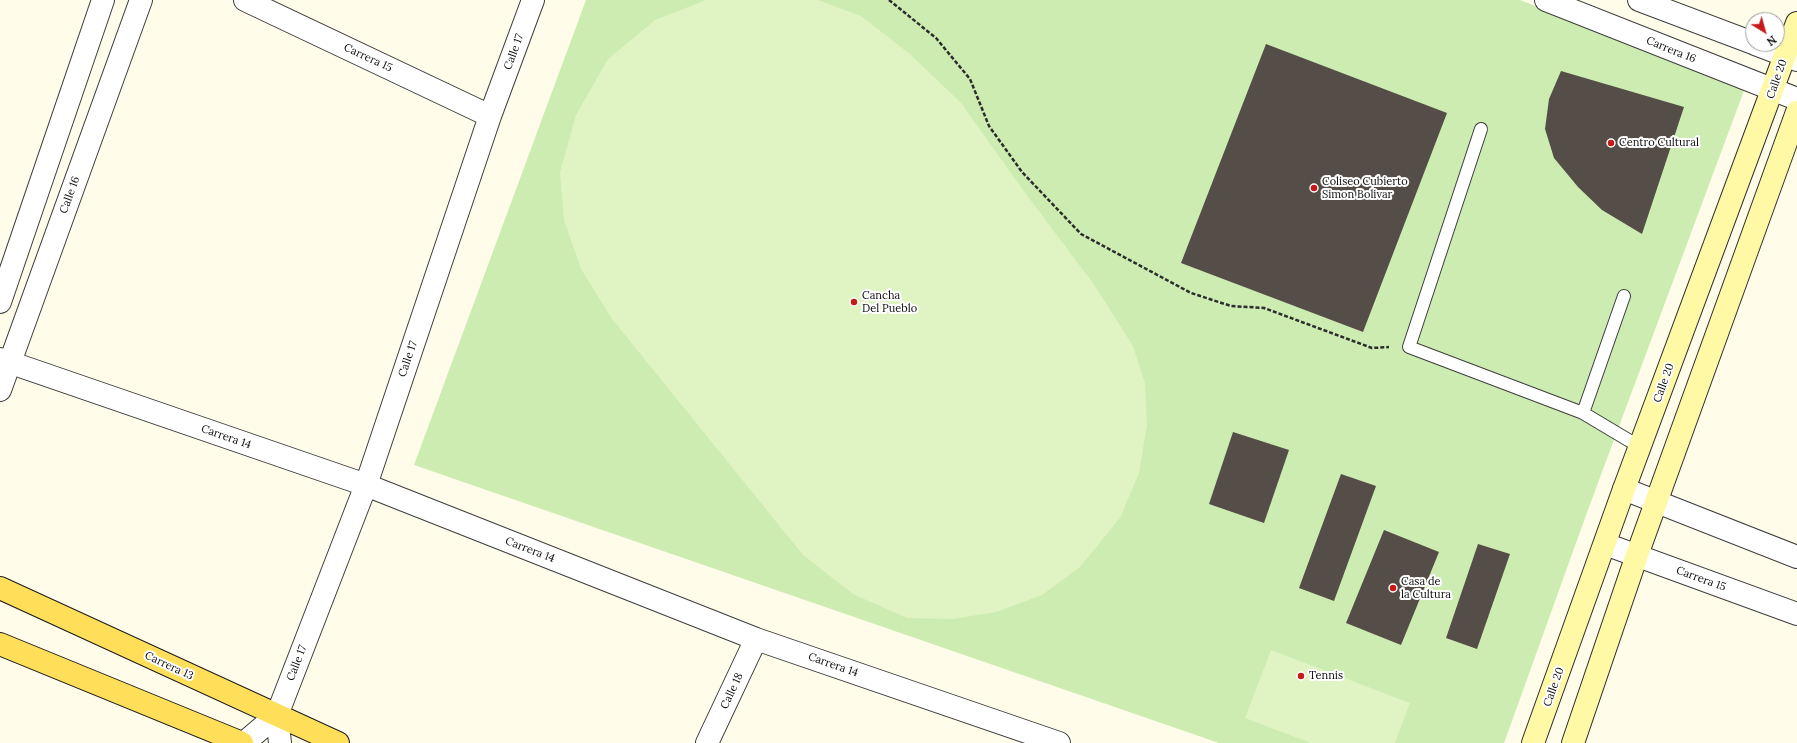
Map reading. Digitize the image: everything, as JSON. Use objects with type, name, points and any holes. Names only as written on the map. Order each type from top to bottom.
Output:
[{"type":"main road","name":"Carrera 13","points":[[0,588],[338,743]]},
{"type":"main road","points":[[0,644],[243,743]]},
{"type":"street","points":[[0,302],[103,0]]},
{"type":"street","name":"Calle 16","points":[[0,390],[5,361],[141,0]]},
{"type":"street","name":"Carrera 15","points":[[245,0],[490,116]]},
{"type":"street","name":"Calle 17","points":[[280,743],[277,715],[366,485],[490,116],[533,0]]},
{"type":"street","name":"Carrera 16","points":[[1546,0],[1797,99]]},
{"type":"street","points":[[1639,0],[1745,41]]},
{"type":"street","name":"Calle 20","points":[[1533,743],[1624,489],[1773,90],[1791,58],[1797,23]]},
{"type":"street","points":[[1775,52],[1791,58]]},
{"type":"street","points":[[1573,743],[1656,501],[1797,112]]},
{"type":"street","name":"Carrera 14","points":[[5,361],[366,485],[756,639],[1059,743]]},
{"type":"street","points":[[1624,489],[1797,557]]},
{"type":"street","name":"Carrera 15","points":[[1605,544],[1797,614]]},
{"type":"street","name":"Calle 18","points":[[707,743],[756,639]]},
{"type":"street","name":"Calle 17","points":[[243,743],[277,715]]},
{"type":"lane","points":[[1481,129],[1409,347],[1583,413],[1640,447]]},
{"type":"lane","points":[[1583,413],[1624,296]]},
{"type":"path","points":[[889,0],[936,38],[970,79],[989,126],[1022,172],[1081,234],[1198,295],[1231,306],[1264,308],[1372,348],[1409,347]]},
{"type":"green space","points":[[586,0],[1520,0],[1745,88],[1589,507],[1504,743],[1219,743],[414,465]]},
{"type":"green space","name":"Cancha Del Pueblo","points":[[706,0],[818,0],[861,16],[910,54],[961,103],[1026,194],[1095,286],[1133,346],[1145,383],[1147,425],[1139,473],[1120,518],[1080,567],[1042,595],[996,612],[953,619],[907,618],[853,594],[803,555],[612,319],[581,269],[564,220],[560,172],[576,115],[608,59],[655,20]]},
{"type":"green space","name":"Tennis","points":[[1271,650],[1410,703],[1395,743],[1311,743],[1245,718]]},
{"type":"building","name":"Coliseo Cubierto Simon Bolivar","points":[[1266,44],[1447,113],[1363,332],[1181,263]]},
{"type":"building","name":"Centro Cultural","points":[[1561,71],[1684,107],[1642,234],[1602,210],[1578,187],[1554,158],[1545,129],[1549,99]]},
{"type":"building","points":[[1233,432],[1289,450],[1264,523],[1209,504]]},
{"type":"building","points":[[1341,474],[1376,486],[1334,601],[1299,588]]},
{"type":"building","name":"Casa de la Cultura","points":[[1384,530],[1439,552],[1401,645],[1346,623]]},
{"type":"building","points":[[1478,544],[1510,554],[1477,649],[1446,638]]},
{"type":"place","name":"Centro Cultural","points":[[1611,143]]},
{"type":"place","name":"Coliseo Cubierto Simon Bolivar","points":[[1314,188]]},
{"type":"place","name":"Cancha Del Pueblo","points":[[854,302]]},
{"type":"place","name":"Casa de la Cultura","points":[[1393,588]]},
{"type":"place","name":"Tennis","points":[[1301,676]]}]
